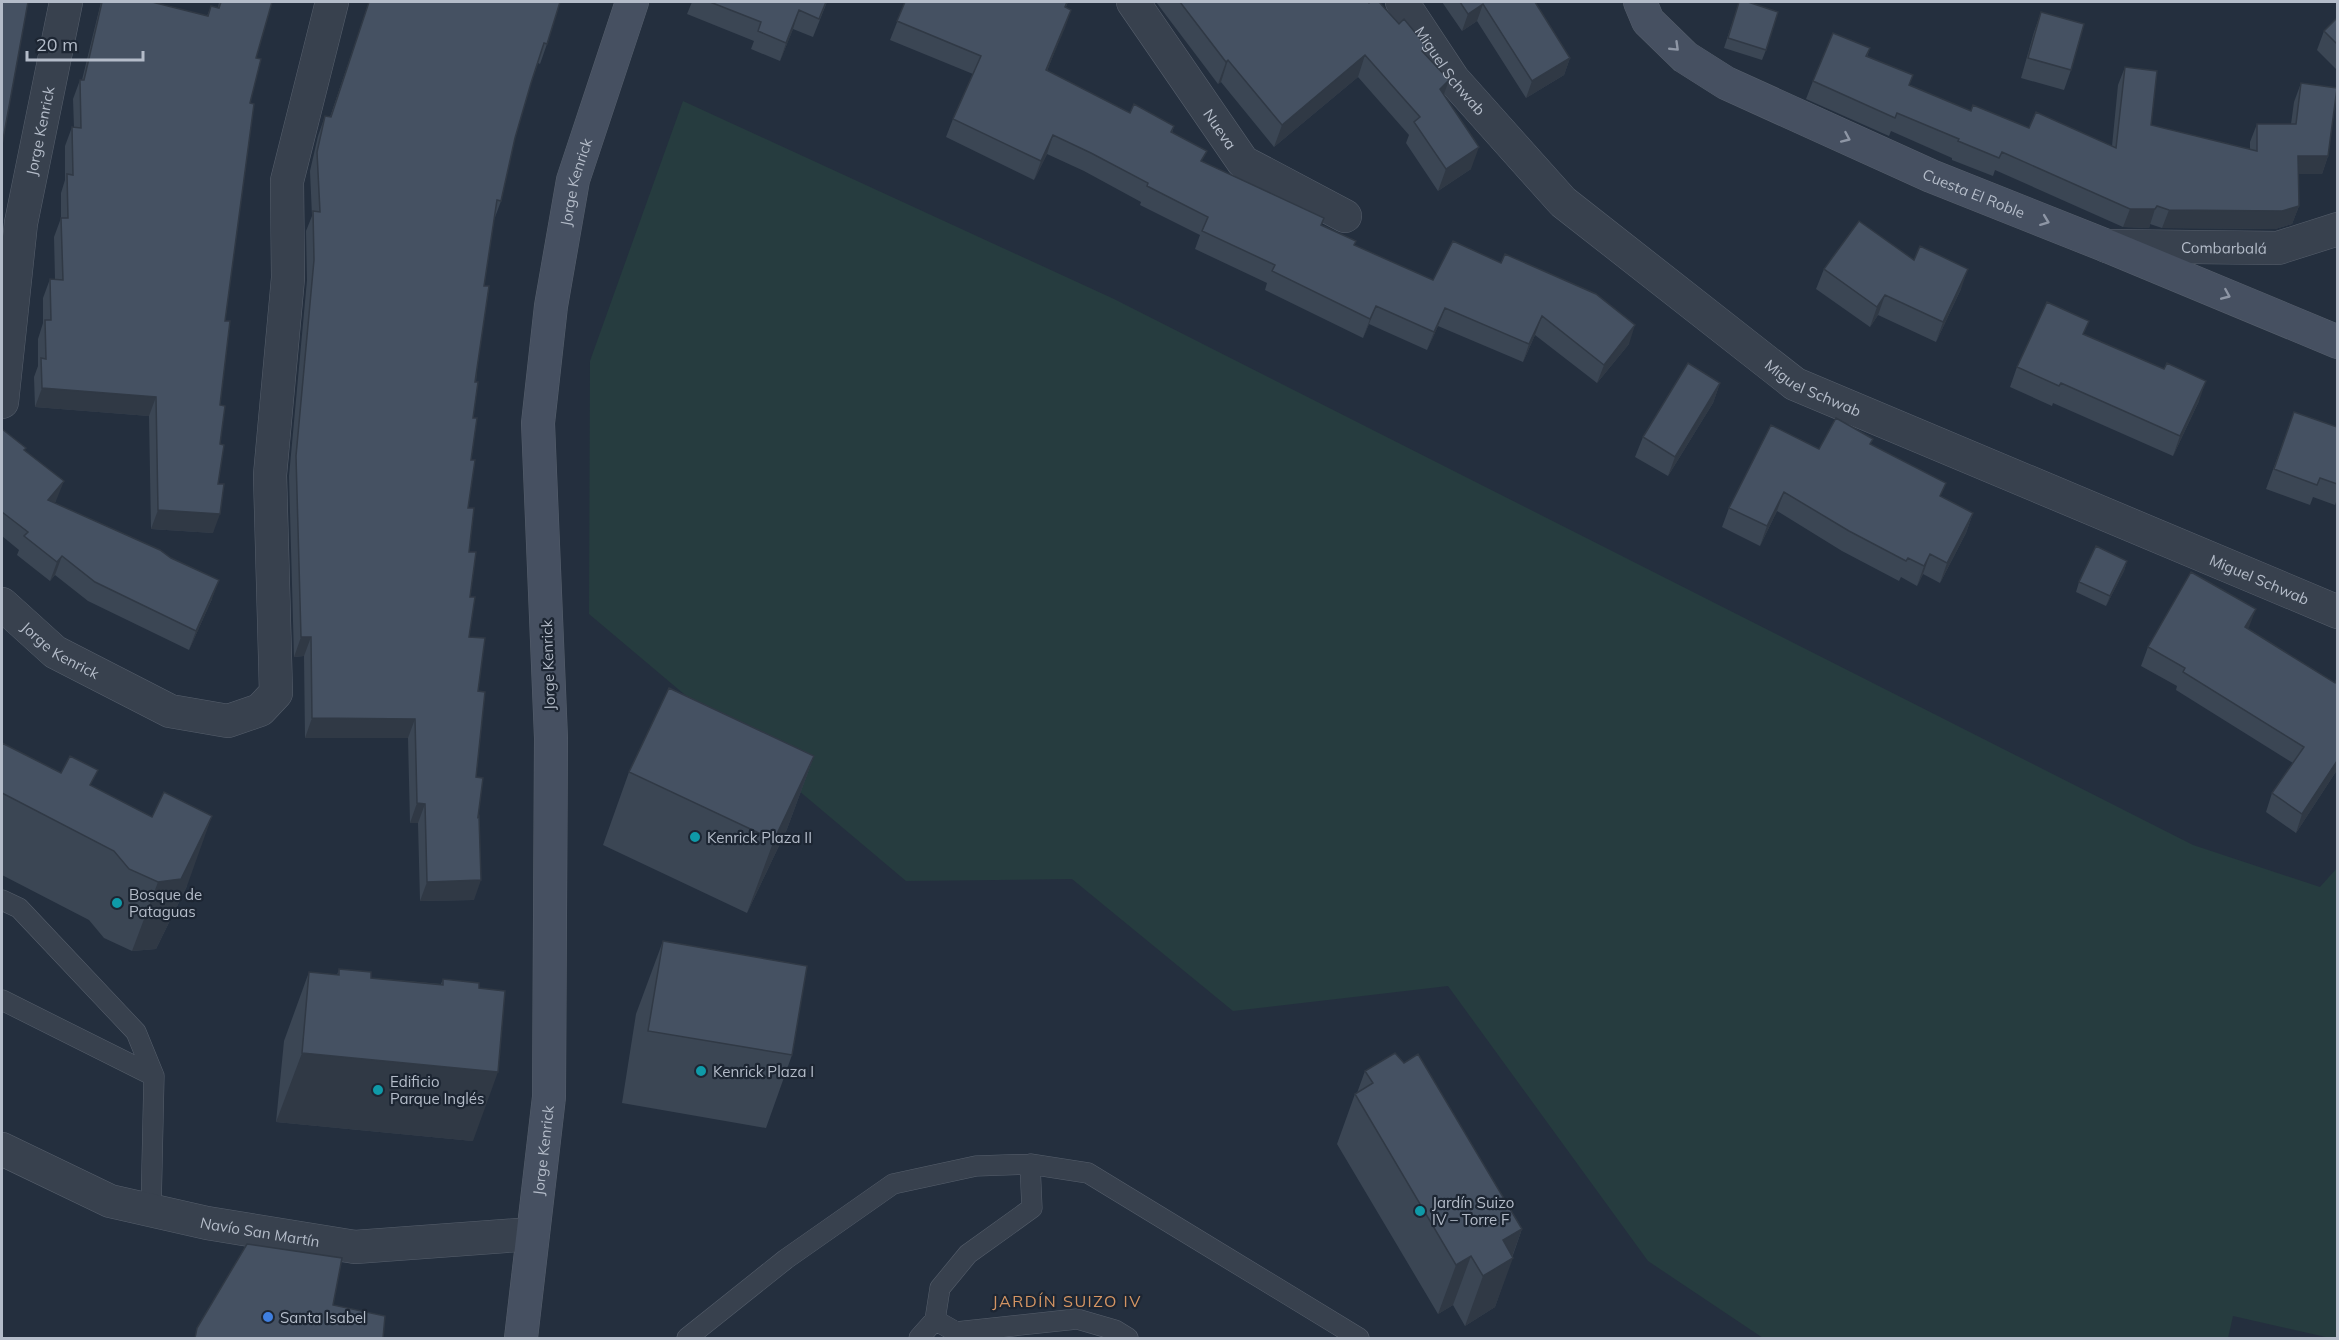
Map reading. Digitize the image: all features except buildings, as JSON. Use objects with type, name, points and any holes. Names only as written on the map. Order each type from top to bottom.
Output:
[{"type":"main road","name":"Jorge Kenrick","points":[[521,1338],[549,1097],[551,738],[538,423],[551,306],[573,180],[632,2]]},
{"type":"main road","name":"Cuesta El Roble","points":[[1640,2],[1648,21],[1678,50],[1726,83],[1931,176],[2107,246],[2337,342]]},
{"type":"street","name":"Jorge Kenrick","points":[[2,402],[11,222],[66,2]]},
{"type":"street","name":"Jorge Kenrick","points":[[2,604],[55,652],[170,711],[228,721],[260,710],[276,693],[270,475],[288,278],[287,181],[332,2]]},
{"type":"street","name":"Nueva","points":[[1133,2],[1243,162],[1345,216]]},
{"type":"street","name":"Miguel Schwab","points":[[1402,2],[1453,79],[1563,202],[1795,384],[2337,612]]},
{"type":"street","name":"Combarbalá","points":[[2107,246],[2278,248],[2337,229]]},
{"type":"street","name":"Navío San Martín","points":[[2,1149],[110,1201],[207,1223],[355,1247],[532,1234]]},
{"type":"lane","points":[[2,900],[19,908],[136,1032],[154,1076],[151,1210]]},
{"type":"lane","points":[[2,1000],[154,1076]]},
{"type":"lane","points":[[919,1338],[935,1320],[940,1288],[968,1254],[1032,1208],[1030,1164]]},
{"type":"lane","points":[[687,1338],[786,1258],[892,1184],[976,1167],[1030,1164],[1088,1173],[1359,1338]]},
{"type":"lane","points":[[935,1320],[956,1332],[1077,1319],[1115,1330],[1128,1338]]},
{"type":"green space","points":[[683,101],[1114,299],[2193,845],[2320,887],[2337,868],[2337,1338],[2233,1316],[2228,1338],[1763,1338],[1648,1261],[1448,986],[1233,1011],[1072,879],[906,881],[589,614],[590,361]]},
{"type":"place","name":"Kenrick Plaza II","points":[[695,837]]},
{"type":"place","name":"Bosque de Pataguas","points":[[117,903]]},
{"type":"place","name":"Kenrick Plaza I","points":[[701,1071]]},
{"type":"place","name":"Edificio Parque Inglés","points":[[378,1090]]},
{"type":"place","name":"Jardín Suizo IV – Torre F","points":[[1420,1211]]},
{"type":"place","name":"Santa Isabel","points":[[268,1317]]},
{"type":"district","name":"JARDÍN SUIZO IV","points":[[1067,1301]]}]
